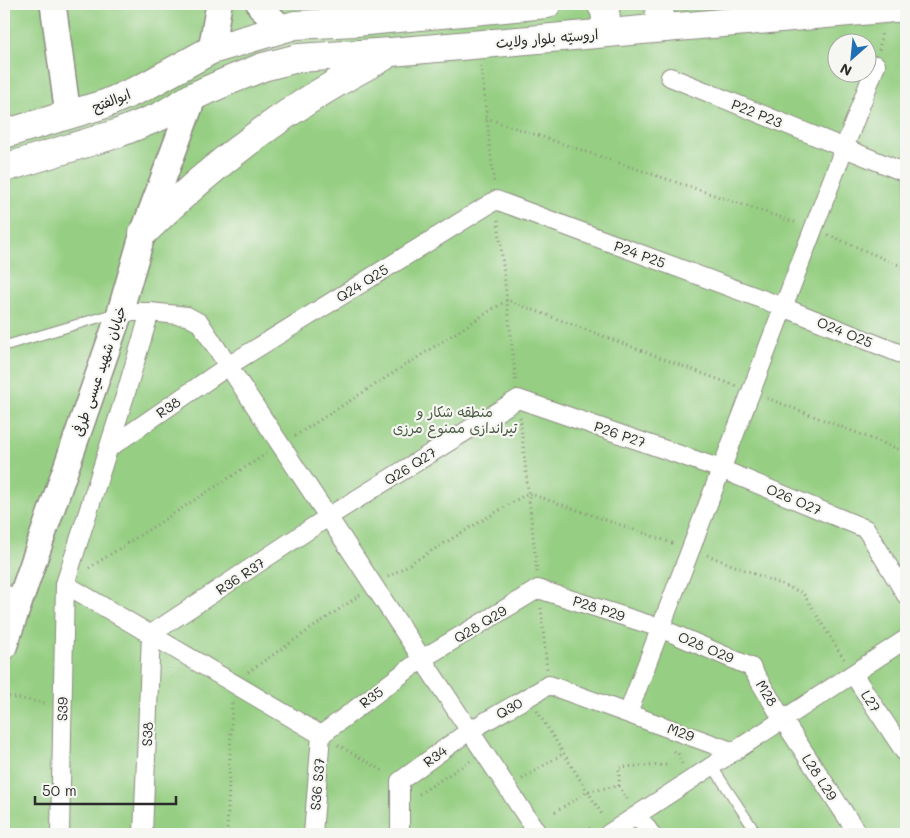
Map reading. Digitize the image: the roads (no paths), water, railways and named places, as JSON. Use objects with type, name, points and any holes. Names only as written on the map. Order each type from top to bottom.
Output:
[{"type":"main road","points":[[4,168],[116,134],[161,116],[194,96],[211,50],[295,25],[356,22],[547,4]]},
{"type":"main road","points":[[601,4],[606,15],[606,24],[601,33]]},
{"type":"main road","name":"اروسیّه بلوار ولایت","points":[[194,96],[262,67],[298,58],[391,52],[601,33],[661,16],[896,8]]},
{"type":"main road","name":"ابوالفتح","points":[[4,134],[105,104],[144,87],[211,50]]},
{"type":"main road","points":[[143,233],[207,173],[270,124],[314,95],[391,52]]},
{"type":"street","points":[[53,4],[68,115]]},
{"type":"street","points":[[211,50],[219,4]]},
{"type":"street","points":[[260,4],[262,9],[283,29]]},
{"type":"street","name":"P22 P23","points":[[670,78],[906,173]]},
{"type":"street","points":[[628,713],[869,82]]},
{"type":"street","name":"خیابان شهید عیسی طرفی","points":[[4,646],[12,597],[120,312],[143,233],[194,96]]},
{"type":"street","name":"P24 P25","points":[[496,200],[783,307]]},
{"type":"street","name":"Q24 Q25","points":[[228,366],[496,200]]},
{"type":"street","name":"O24 O25","points":[[783,307],[906,356]]},
{"type":"street","points":[[120,312],[150,312],[187,316],[200,323],[538,834]]},
{"type":"street","name":"S39","points":[[60,834],[65,584],[150,312]]},
{"type":"street","name":"R38","points":[[109,448],[228,366]]},
{"type":"street","name":"P26 P27","points":[[518,399],[721,469]]},
{"type":"street","name":"Q26 Q27","points":[[328,518],[518,399]]},
{"type":"street","name":"O26 O27","points":[[721,469],[866,529],[906,595]]},
{"type":"street","name":"R36 R37","points":[[151,634],[328,518]]},
{"type":"street","points":[[65,584],[321,734]]},
{"type":"street","name":"P28 P29","points":[[538,589],[660,628]]},
{"type":"street","name":"Q28 Q29","points":[[422,659],[538,589]]},
{"type":"street","name":"O28 O29","points":[[660,628],[751,667]]},
{"type":"street","name":"S38","points":[[143,834],[151,634]]},
{"type":"street","points":[[609,828],[634,809],[734,752],[906,639]]},
{"type":"street","name":"R35","points":[[321,734],[422,659]]},
{"type":"street","name":"M28","points":[[751,667],[783,720]]},
{"type":"street","name":"L27","points":[[853,674],[906,754]]},
{"type":"street","name":"M29","points":[[549,685],[734,752]]},
{"type":"street","name":"Q30","points":[[469,731],[549,685]]},
{"type":"street","name":"L28 L29","points":[[783,720],[858,834]]},
{"type":"street","name":"R34","points":[[400,834],[400,781],[469,731]]},
{"type":"street","name":"S36 S37","points":[[313,834],[321,734]]},
{"type":"street","points":[[634,809],[651,834]]},
{"type":"lane","points":[[4,346],[120,312]]},
{"type":"lane","points":[[712,766],[757,834]]},
{"type":"park label","name":"منطقه شکار و تیراندازی ممنوع مرزی","points":[[455,420]]}]
